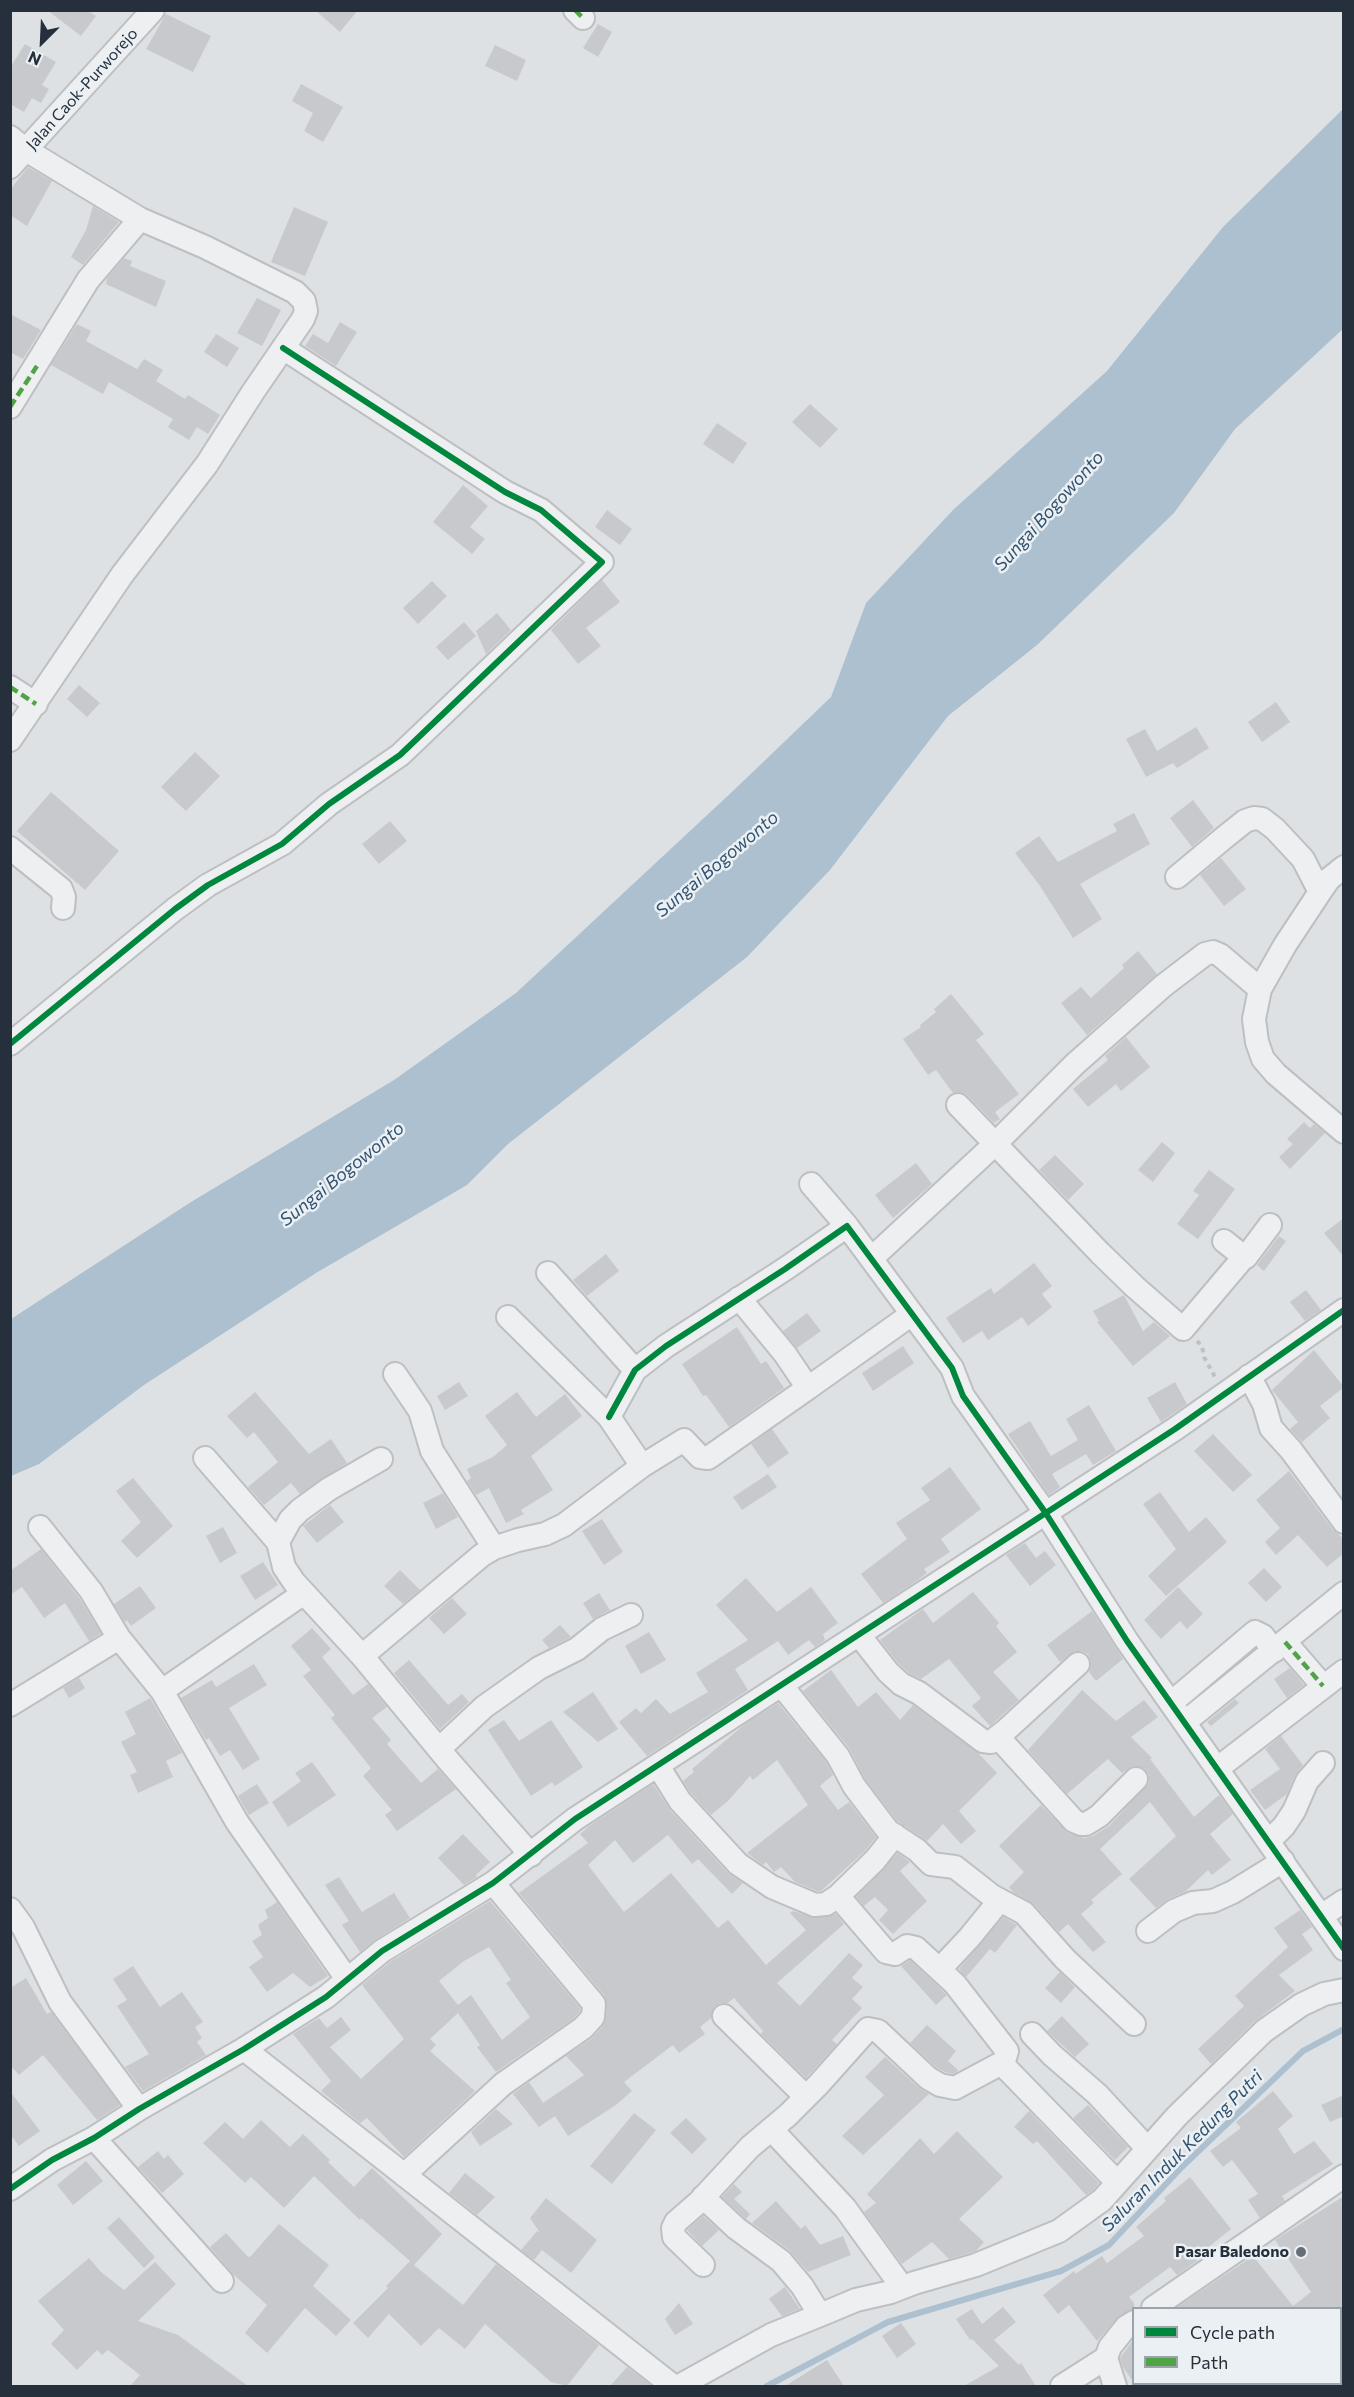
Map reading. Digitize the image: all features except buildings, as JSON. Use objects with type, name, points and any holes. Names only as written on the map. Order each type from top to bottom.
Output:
[{"type":"street","name":"Jalan Caok-Purworejo","points":[[10,167],[18,144],[153,10]]},
{"type":"street","points":[[10,740],[122,576],[207,464],[303,319],[306,310],[304,301],[295,292],[205,247],[140,219],[18,144]]},
{"type":"street","points":[[10,407],[88,280],[140,219]]},
{"type":"street","points":[[10,1044],[175,909],[208,885],[282,844],[329,804],[400,755],[602,562],[541,510],[506,492],[283,348]]},
{"type":"street","points":[[10,687],[36,704]]},
{"type":"street","points":[[1177,877],[1225,837],[1254,818],[1262,819],[1275,829],[1303,859],[1320,892]]},
{"type":"street","points":[[10,848],[61,889],[64,897],[63,908]]},
{"type":"street","points":[[1344,867],[1329,879],[1285,945],[1260,989],[1254,1019],[1257,1042],[1263,1059],[1276,1074],[1344,1132]]},
{"type":"street","points":[[872,1258],[994,1145],[1075,1064],[1163,986],[1205,954],[1213,952],[1220,955],[1260,989]]},
{"type":"street","points":[[958,1105],[994,1145],[1135,1287],[1183,1329],[1246,1257],[1270,1225]]},
{"type":"street","points":[[811,1184],[872,1258],[952,1368],[963,1396],[1045,1512],[1127,1641],[1344,1949]]},
{"type":"street","points":[[609,1417],[634,1370],[675,1340],[847,1226]]},
{"type":"street","points":[[1224,1241],[1244,1257]]},
{"type":"street","points":[[548,1273],[634,1370]]},
{"type":"street","points":[[739,1298],[785,1354],[808,1388]]},
{"type":"street","points":[[10,2188],[52,2160],[94,2138],[139,2109],[244,2049],[326,1996],[382,1951],[493,1883],[575,1819],[782,1686],[1045,1512],[1175,1430],[1344,1310]]},
{"type":"street","points":[[362,1656],[482,1554],[518,1539],[545,1534],[564,1525],[642,1466],[684,1440],[700,1457],[708,1458],[912,1314]]},
{"type":"street","points":[[508,1317],[609,1417],[642,1466]]},
{"type":"street","points":[[395,1374],[420,1412],[432,1451],[494,1548]]},
{"type":"street","points":[[1249,1376],[1264,1404],[1271,1428],[1291,1450],[1344,1522]]},
{"type":"street","points":[[205,1458],[278,1542],[284,1567],[294,1582],[362,1656],[531,1855]]},
{"type":"street","points":[[278,1542],[290,1520],[300,1510],[329,1489],[381,1459]]},
{"type":"street","points":[[40,1527],[91,1591],[119,1638],[162,1691],[237,1822],[347,1979]]},
{"type":"street","points":[[162,1691],[304,1593]]},
{"type":"street","points":[[1185,1722],[1342,1598]]},
{"type":"street","points":[[439,1749],[484,1707],[511,1687],[539,1668],[577,1649],[602,1629],[631,1615]]},
{"type":"street","points":[[1171,1703],[1255,1632],[1279,1646],[1323,1686]]},
{"type":"street","points":[[859,1635],[888,1672],[983,1742],[991,1742],[998,1737],[1078,1664]]},
{"type":"street","points":[[10,1705],[119,1638]]},
{"type":"street","points":[[1218,1768],[1344,1671]]},
{"type":"street","points":[[782,1686],[838,1756],[854,1786],[888,1831],[917,1850],[931,1864],[955,1867],[1000,1900],[1024,1913],[1065,1959],[1134,2024]]},
{"type":"street","points":[[998,1737],[1074,1821],[1081,1824],[1086,1824],[1099,1816],[1136,1779]]},
{"type":"street","points":[[1269,1841],[1284,1826],[1294,1811],[1307,1781],[1323,1763]]},
{"type":"street","points":[[658,1766],[680,1801],[738,1864],[772,1887],[815,1905],[826,1904],[838,1896],[875,1860],[895,1835]]},
{"type":"street","points":[[1148,1931],[1174,1911],[1193,1903],[1213,1901],[1233,1892],[1283,1861]]},
{"type":"street","points":[[404,2175],[504,2084],[583,2028],[593,2018],[594,2004],[493,1883]]},
{"type":"street","points":[[838,1896],[886,1952],[896,1954],[911,1946],[955,1984],[1007,2051],[1004,2065]]},
{"type":"street","points":[[940,1969],[1000,1900]]},
{"type":"street","points":[[1321,1916],[1344,1901]]},
{"type":"street","points":[[10,1910],[23,1927],[60,2002],[139,2109]]},
{"type":"street","points":[[679,2386],[771,2335],[856,2300],[891,2292],[976,2265],[1059,2231],[1092,2208],[1177,2116],[1264,2031],[1301,2005],[1324,1994],[1344,1990]]},
{"type":"street","points":[[724,2016],[806,2097]]},
{"type":"street","points":[[703,2265],[674,2237],[673,2228],[676,2222],[750,2147],[806,2097],[868,2029],[878,2031],[928,2078],[940,2085],[955,2088],[998,2065],[1004,2065],[1117,2182]]},
{"type":"street","points":[[1032,2034],[1052,2055],[1098,2094],[1147,2148]]},
{"type":"street","points":[[244,2049],[673,2386]]},
{"type":"street","points":[[771,2129],[845,2208],[902,2287]]},
{"type":"street","points":[[94,2138],[222,2281]]},
{"type":"street","points":[[1153,2307],[1344,2176]]},
{"type":"street","points":[[703,2197],[736,2228],[750,2236],[781,2261],[802,2286],[820,2315]]},
{"type":"street","points":[[1062,2386],[1106,2358],[1110,2347],[1126,2327],[1132,2323]]},
{"type":"street","points":[[1106,2358],[1115,2386]]},
{"type":"path","points":[[1183,1329],[1202,1346],[1204,1357],[1224,1393]]},
{"type":"water","name":"Sungai Bogowonto","points":[[1343,109],[1343,329],[1235,429],[1174,513],[1037,645],[948,716],[830,870],[747,957],[508,1144],[467,1185],[316,1273],[144,1385],[39,1464],[11,1476],[11,1319],[191,1202],[394,1080],[516,993],[831,697],[866,603],[953,510],[1107,371],[1223,227]]},
{"type":"waterway","name":"Saluran Induk Kedung Putri","points":[[767,2386],[888,2322],[1061,2271],[1109,2245],[1182,2167],[1303,2051],[1344,2029]]},
{"type":"marked path","points":[[575,10],[583,18]]},
{"type":"marked path","points":[[10,407],[37,366]]},
{"type":"marked path","points":[[10,687],[36,704]]},
{"type":"marked path","points":[[1285,1642],[1323,1686]]},
{"type":"cycle path","points":[[10,1044],[175,909],[208,885],[282,844],[329,804],[400,755],[602,562],[541,510],[505,492],[283,348]]},
{"type":"cycle path","points":[[609,1417],[635,1370],[666,1346],[847,1226],[952,1368],[963,1396],[1045,1512],[1127,1641],[1344,1949]]},
{"type":"cycle path","points":[[10,2189],[52,2160],[94,2138],[139,2109],[244,2049],[326,1997],[382,1951],[493,1883],[575,1819],[1175,1429],[1344,1310]]},
{"type":"place","name":"Pasar Baledono","points":[[1301,2252]]}]
